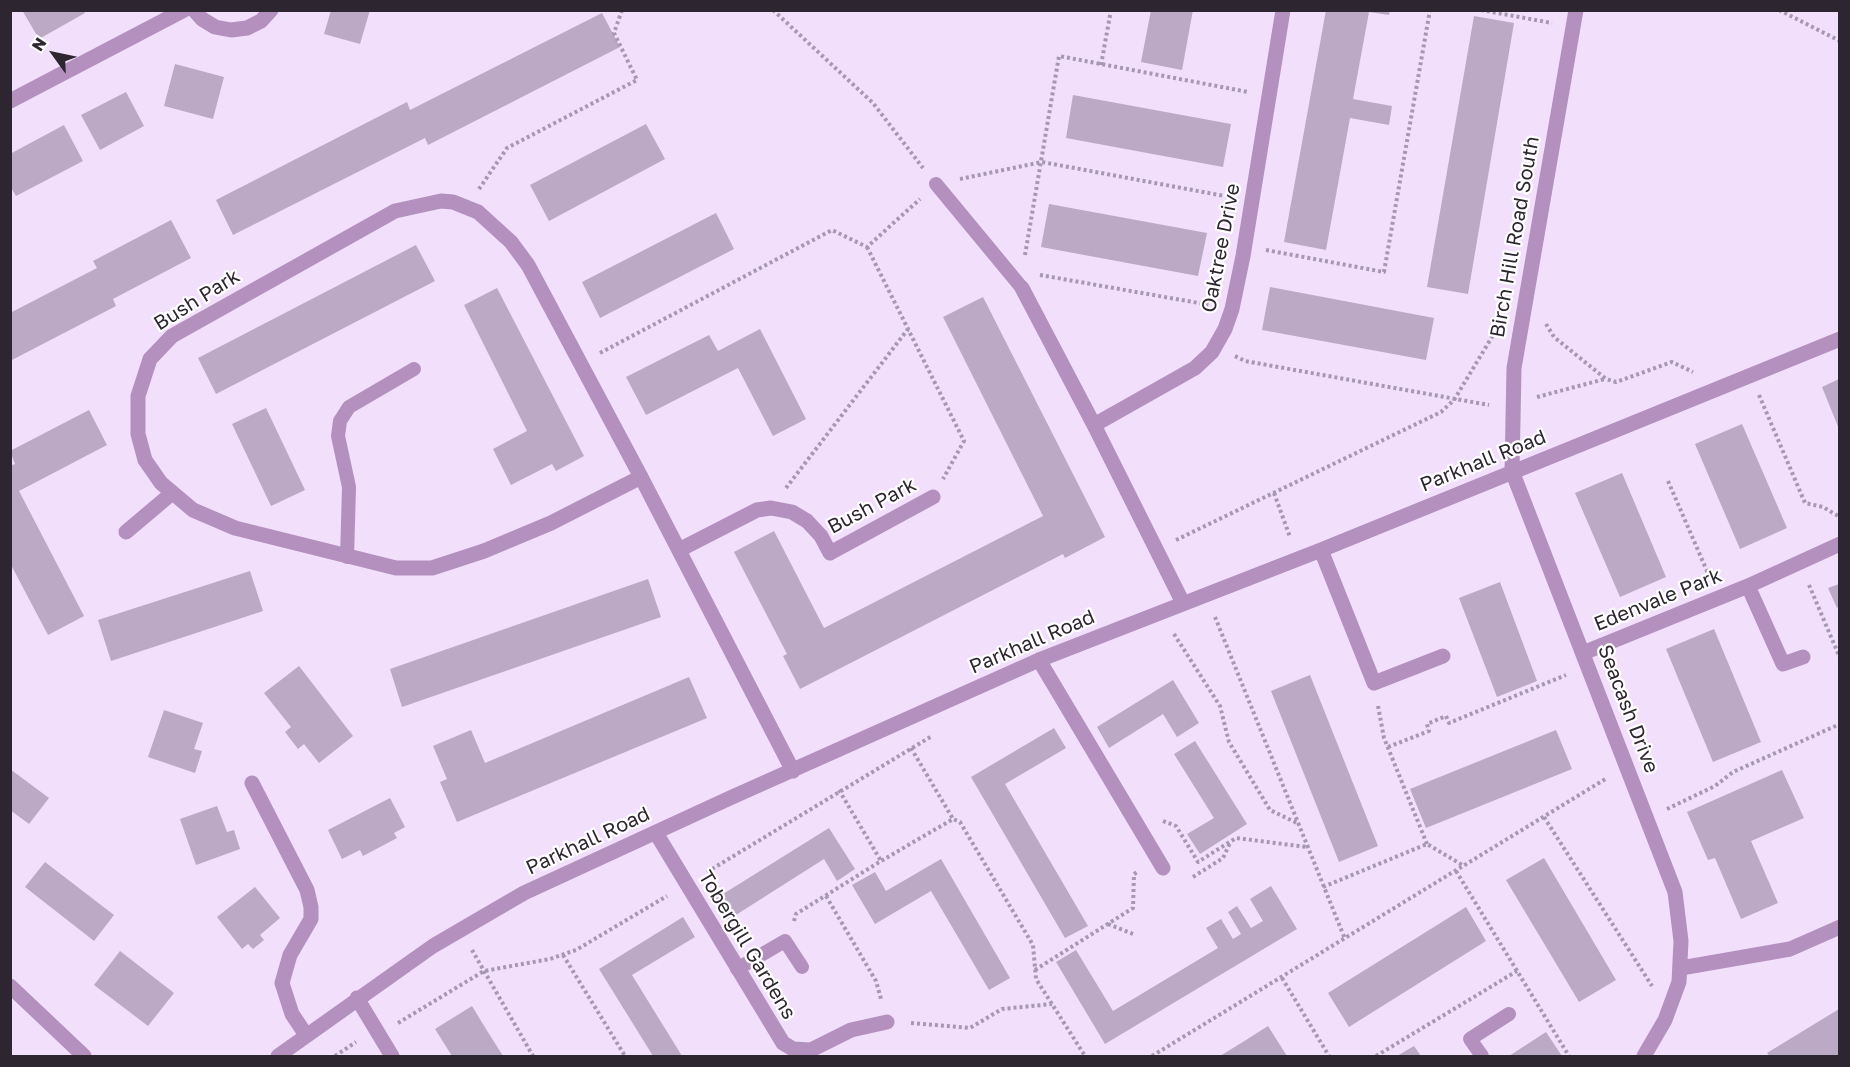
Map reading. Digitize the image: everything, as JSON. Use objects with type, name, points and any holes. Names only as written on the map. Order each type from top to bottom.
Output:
[{"type":"street","points":[[10,101],[184,10]]},
{"type":"street","points":[[195,10],[215,27],[231,30],[247,28],[261,21],[271,10]]},
{"type":"street","name":"Oaktree Drive","points":[[1094,425],[1190,372],[1215,348],[1232,309],[1283,10]]},
{"type":"street","name":"Birch Hill Road South","points":[[1512,471],[1514,368],[1576,10]]},
{"type":"street","name":"Bush Park","points":[[641,477],[551,523],[441,566],[423,569],[396,568],[222,524],[193,510],[171,494],[145,460],[137,423],[138,396],[146,368],[164,343],[181,330],[395,211],[429,201],[453,202],[467,206],[493,224],[520,253],[581,363],[641,477],[679,550],[793,771]]},
{"type":"street","points":[[1022,288],[1183,603]]},
{"type":"street","name":"Parkhall Road","points":[[278,1056],[357,998],[461,930],[525,893],[1039,660],[1321,550],[1839,339]]},
{"type":"street","name":"Seacash Drive","points":[[1512,471],[1675,892],[1679,914],[1681,968],[1675,996],[1644,1056]]},
{"type":"street","points":[[126,532],[171,494]]},
{"type":"street","name":"Bush Park","points":[[771,508],[792,512],[807,521],[821,536],[830,553],[933,497]]},
{"type":"street","points":[[679,550],[758,510],[771,508]]},
{"type":"street","name":"Edenvale Park","points":[[1585,659],[1839,544]]},
{"type":"street","points":[[1321,550],[1374,683],[1443,656]]},
{"type":"street","name":"Edenvale Park","points":[[1748,586],[1783,664],[1803,657]]},
{"type":"street","points":[[1039,660],[1160,864]]},
{"type":"street","points":[[252,783],[307,890],[311,907],[311,919],[290,955],[282,983],[292,1014],[306,1035]]},
{"type":"street","name":"Tobergill Gardens","points":[[656,833],[778,1039],[793,1049],[810,1050],[851,1030],[887,1022]]},
{"type":"street","points":[[1681,968],[1790,949],[1839,927]]},
{"type":"street","points":[[10,986],[84,1056]]},
{"type":"street","points":[[357,998],[392,1056]]},
{"type":"lane","points":[[936,184],[1022,288]]},
{"type":"lane","points":[[347,557],[349,487],[338,436],[340,421],[349,407],[414,369]]},
{"type":"lane","points":[[737,969],[785,941],[802,967]]},
{"type":"lane","points":[[1482,1056],[1470,1039],[1509,1014]]},
{"type":"path","points":[[467,206],[507,148],[637,80],[614,33],[622,10]]},
{"type":"path","points":[[773,10],[873,103],[936,184]]},
{"type":"path","points":[[1101,65],[1111,10]]},
{"type":"path","points":[[1244,246],[1384,272],[1430,10]]},
{"type":"path","points":[[1481,10],[1573,27]]},
{"type":"path","points":[[1779,10],[1839,41]]},
{"type":"path","points":[[1232,309],[1036,274],[1025,257],[1059,56],[1270,96]]},
{"type":"path","points":[[867,247],[936,184],[1042,162],[1252,201]]},
{"type":"path","points":[[581,363],[832,230],[867,247],[964,441],[933,497]]},
{"type":"path","points":[[1022,288],[1036,274]]},
{"type":"path","points":[[1527,292],[1554,337],[1606,379],[1616,382],[1672,362],[1722,387]]},
{"type":"path","points":[[1157,550],[1441,412],[1454,400],[1500,325]]},
{"type":"path","points":[[771,508],[908,329]]},
{"type":"path","points":[[1215,348],[1245,361],[1483,406],[1512,405],[1606,379]]},
{"type":"path","points":[[1750,375],[1805,503],[1823,507],[1839,517]]},
{"type":"path","points":[[1668,480],[1718,598]]},
{"type":"path","points":[[1274,493],[1298,559]]},
{"type":"path","points":[[1800,562],[1839,658]]},
{"type":"path","points":[[1206,594],[1344,939]]},
{"type":"path","points":[[1160,612],[1220,706],[1229,742],[1270,810],[1298,823]]},
{"type":"path","points":[[1388,747],[1429,731],[1426,724],[1446,716],[1449,723],[1585,659]]},
{"type":"path","points":[[1374,683],[1388,747],[1427,844],[1464,866]]},
{"type":"path","points":[[1647,818],[1715,786],[1733,772],[1839,724]]},
{"type":"path","points":[[379,1035],[484,970],[563,955],[576,950],[839,790],[938,733]]},
{"type":"path","points":[[911,748],[953,819],[960,822],[1033,945],[1036,979],[1085,1056]]},
{"type":"path","points":[[1152,1056],[1627,766]]},
{"type":"path","points":[[839,790],[881,861]]},
{"type":"path","points":[[1153,817],[1176,826],[1198,862],[1236,838],[1308,847]]},
{"type":"path","points":[[1544,817],[1650,985],[1675,996]]},
{"type":"path","points":[[785,941],[796,914],[953,819]]},
{"type":"path","points":[[1193,877],[1223,858],[1230,842]]},
{"type":"path","points":[[1323,887],[1427,844]]},
{"type":"path","points":[[1035,970],[1133,908],[1134,874],[1160,864]]},
{"type":"path","points":[[1456,871],[1569,1056]]},
{"type":"path","points":[[826,896],[876,981],[887,1022],[970,1028],[1002,1009],[1052,1004]]},
{"type":"path","points":[[1108,924],[1133,934]]},
{"type":"path","points":[[461,930],[533,1056]]},
{"type":"path","points":[[563,955],[625,1056]]},
{"type":"path","points":[[1376,1056],[1517,971]]},
{"type":"path","points":[[1282,978],[1329,1056]]},
{"type":"building","points":[[22,10],[83,10],[85,13],[39,39]]},
{"type":"building","points":[[331,10],[370,10],[360,44],[324,34]]},
{"type":"building","points":[[1151,10],[1193,10],[1182,70],[1141,62]]},
{"type":"building","points":[[1326,10],[1390,10],[1389,15],[1369,12],[1353,99],[1392,106],[1389,125],[1350,118],[1326,250],[1284,242]]},
{"type":"building","points":[[602,13],[620,47],[428,145],[425,138],[233,235],[216,200],[407,102],[410,110]]},
{"type":"building","points":[[1474,16],[1514,23],[1468,294],[1427,287]]},
{"type":"building","points":[[175,64],[224,77],[213,119],[164,106]]},
{"type":"building","points":[[126,92],[144,126],[100,150],[81,115]]},
{"type":"building","points":[[1073,95],[1231,124],[1223,167],[1066,138]]},
{"type":"building","points":[[646,124],[665,159],[549,221],[530,185]]},
{"type":"building","points":[[64,125],[83,161],[16,196],[10,186],[10,154]]},
{"type":"building","points":[[1049,204],[1207,233],[1198,276],[1041,247]]},
{"type":"building","points":[[716,213],[734,249],[600,318],[582,282]]},
{"type":"building","points":[[171,220],[191,258],[113,299],[116,306],[10,361],[10,313],[97,268],[93,261]]},
{"type":"building","points":[[416,245],[435,281],[216,394],[198,358]]},
{"type":"building","points":[[1270,287],[1434,318],[1426,360],[1262,330]]},
{"type":"building","points":[[497,288],[584,456],[556,471],[552,464],[511,485],[493,449],[527,431],[464,305]]},
{"type":"building","points":[[983,297],[1105,537],[1065,558],[1063,554],[800,689],[783,656],[787,654],[734,552],[774,531],[824,628],[1043,516],[943,317]]},
{"type":"building","points":[[760,329],[806,419],[773,436],[738,368],[646,415],[626,377],[709,335],[718,351]]},
{"type":"building","points":[[1839,379],[1839,429],[1822,387]]},
{"type":"building","points":[[266,408],[305,490],[271,506],[232,424]]},
{"type":"building","points":[[89,410],[107,445],[19,491],[84,616],[48,635],[10,563],[10,466],[15,464],[10,451]]},
{"type":"building","points":[[1742,424],[1787,528],[1740,549],[1695,444]]},
{"type":"building","points":[[1622,473],[1666,577],[1620,597],[1575,493]]},
{"type":"building","points":[[250,571],[263,611],[111,661],[98,620]]},
{"type":"building","points":[[648,579],[661,617],[402,707],[390,669]]},
{"type":"building","points":[[1500,582],[1537,681],[1497,697],[1459,598]]},
{"type":"building","points":[[1839,584],[1839,606],[1837,608],[1828,588]]},
{"type":"building","points":[[1714,629],[1761,742],[1713,762],[1666,649]]},
{"type":"building","points":[[299,666],[353,736],[319,763],[304,744],[298,749],[285,732],[291,727],[264,693]]},
{"type":"building","points":[[1310,675],[1378,846],[1339,862],[1271,691]]},
{"type":"building","points":[[689,677],[707,718],[457,822],[440,782],[447,779],[433,746],[471,730],[485,763]]},
{"type":"building","points":[[1173,680],[1199,723],[1177,737],[1163,714],[1109,748],[1097,727]]},
{"type":"building","points":[[164,710],[203,723],[194,749],[202,751],[195,773],[148,757]]},
{"type":"building","points":[[1054,728],[1066,748],[1005,784],[1088,926],[1065,938],[971,777]]},
{"type":"building","points":[[1556,730],[1572,769],[1426,828],[1410,789]]},
{"type":"building","points":[[1195,741],[1247,824],[1200,854],[1187,834],[1214,818],[1174,754]]},
{"type":"building","points":[[10,769],[49,798],[29,824],[10,810]]},
{"type":"building","points":[[1782,770],[1804,818],[1751,841],[1778,903],[1741,919],[1715,858],[1708,860],[1687,812]]},
{"type":"building","points":[[390,798],[405,827],[394,833],[397,838],[363,856],[360,850],[342,859],[328,830]]},
{"type":"building","points":[[217,806],[227,832],[234,830],[240,849],[196,865],[180,819]]},
{"type":"building","points":[[829,828],[855,869],[837,881],[824,859],[728,920],[715,899]]},
{"type":"building","points":[[1544,858],[1616,980],[1579,1002],[1506,880]]},
{"type":"building","points":[[941,859],[1010,978],[989,990],[931,891],[875,924],[852,885],[875,872],[886,891]]},
{"type":"building","points":[[45,862],[114,915],[94,941],[25,887]]},
{"type":"building","points":[[1271,886],[1297,929],[1105,1044],[1056,962],[1076,950],[1113,1011],[1218,948],[1206,928],[1221,919],[1233,939],[1241,934],[1228,912],[1237,906],[1251,928],[1263,921],[1250,899]]},
{"type":"building","points":[[255,887],[280,918],[260,935],[264,940],[253,949],[248,944],[242,949],[217,917]]},
{"type":"building","points":[[1466,907],[1486,941],[1349,1027],[1328,993]]},
{"type":"building","points":[[683,917],[695,937],[632,975],[682,1056],[653,1056],[599,969]]},
{"type":"building","points":[[120,951],[174,993],[148,1026],[94,985]]},
{"type":"building","points":[[472,1006],[503,1056],[452,1056],[435,1029]]},
{"type":"building","points":[[1839,1009],[1839,1056],[1770,1056],[1767,1053]]},
{"type":"building","points":[[1268,1026],[1287,1056],[1220,1056],[1246,1040]]},
{"type":"building","points":[[1546,1032],[1562,1056],[1509,1056]]},
{"type":"building","points":[[1414,1046],[1421,1056],[1397,1056]]}]
